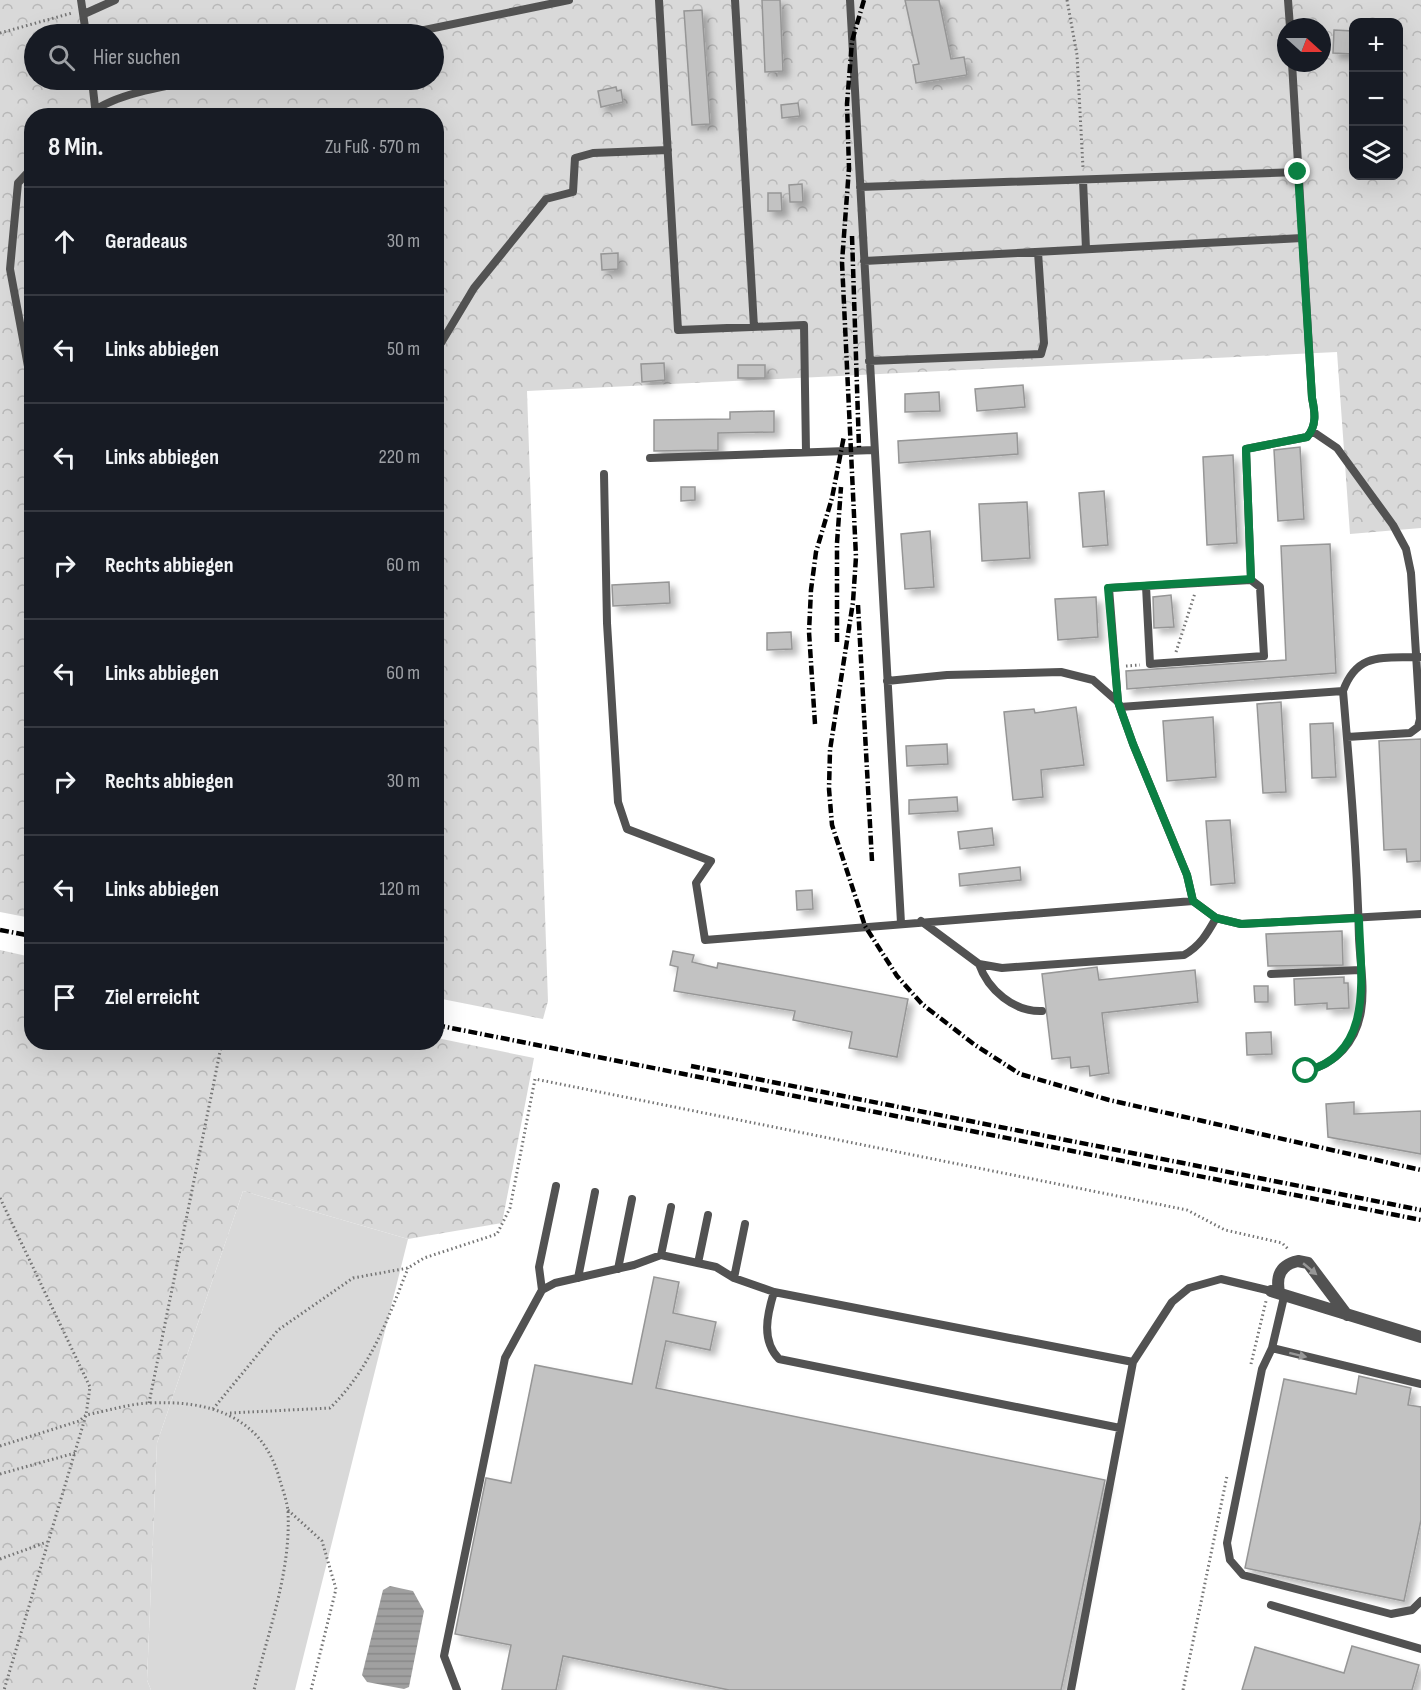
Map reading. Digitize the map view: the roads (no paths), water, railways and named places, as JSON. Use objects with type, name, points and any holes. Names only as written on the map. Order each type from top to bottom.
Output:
[{"type":"street","points":[[1347,1315],[1308,1263],[1298,1261],[1289,1263],[1280,1272],[1278,1293],[1347,1315],[1421,1337]]},
{"type":"lane","points":[[81,0],[85,24]]},
{"type":"lane","points":[[83,12],[115,0]]},
{"type":"lane","points":[[444,26],[569,0]]},
{"type":"lane","points":[[659,0],[678,330],[804,325],[806,452]]},
{"type":"lane","points":[[735,0],[754,327]]},
{"type":"lane","points":[[850,0],[901,922]]},
{"type":"lane","points":[[1288,0],[1289,18]]},
{"type":"lane","points":[[1251,579],[1246,449],[1307,437],[1312,431],[1315,411],[1312,398],[1292,72]]},
{"type":"lane","points":[[93,90],[95,108]]},
{"type":"lane","points":[[104,108],[150,90]]},
{"type":"lane","points":[[444,338],[474,288],[546,199],[573,192],[575,158],[593,153],[668,150]]},
{"type":"lane","points":[[860,187],[1298,172]]},
{"type":"lane","points":[[24,177],[18,183],[10,269],[24,345]]},
{"type":"lane","points":[[1083,180],[1086,249]]},
{"type":"lane","points":[[864,261],[1302,238]]},
{"type":"lane","points":[[869,361],[1041,354],[1044,344],[1038,252]]},
{"type":"lane","points":[[1312,431],[1337,448],[1393,525],[1406,549],[1411,573],[1419,657],[1418,727],[1410,733],[1347,737]]},
{"type":"lane","points":[[650,458],[874,450]]},
{"type":"lane","points":[[604,474],[607,623],[618,802],[627,829],[711,861],[696,883],[705,940],[901,922],[961,921],[1193,901]]},
{"type":"lane","points":[[1146,585],[1150,664],[1264,656],[1260,586],[1251,579],[1146,585],[1108,588],[1119,704],[1187,875],[1193,901],[1216,918],[1241,924],[1421,915]]},
{"type":"lane","points":[[1306,1071],[1327,1064],[1342,1053],[1355,1030],[1361,1010],[1359,918],[1343,691],[1349,674],[1357,665],[1368,659],[1419,657]]},
{"type":"lane","points":[[887,681],[947,675],[1061,672],[1093,680],[1119,704],[1343,691]]},
{"type":"lane","points":[[921,921],[979,964],[1002,968],[1184,955],[1195,949],[1205,938],[1216,918]]},
{"type":"lane","points":[[979,964],[982,974],[1006,1001],[1029,1011],[1042,1011]]},
{"type":"lane","points":[[1271,974],[1360,970]]},
{"type":"lane","points":[[542,1290],[539,1267],[556,1186]]},
{"type":"lane","points":[[578,1278],[595,1192]]},
{"type":"lane","points":[[618,1269],[632,1199]]},
{"type":"lane","points":[[661,1255],[671,1207]]},
{"type":"lane","points":[[698,1263],[708,1215]]},
{"type":"lane","points":[[734,1278],[745,1224]]},
{"type":"lane","points":[[457,1690],[444,1656],[505,1358],[542,1290],[555,1283],[618,1269],[661,1255],[716,1267],[734,1278],[774,1292],[1132,1362]]},
{"type":"lane","points":[[1071,1690],[1132,1362],[1172,1302],[1189,1288],[1221,1279],[1278,1293],[1272,1348],[1262,1369],[1227,1543],[1236,1569],[1243,1575],[1391,1614],[1412,1610],[1421,1601]]},
{"type":"lane","points":[[774,1292],[767,1317],[770,1349],[786,1362],[1120,1428]]},
{"type":"lane","points":[[1272,1348],[1421,1384]]},
{"type":"lane","points":[[1271,1605],[1421,1650]]},
{"type":"railway","points":[[864,0],[852,41],[847,104],[849,168],[842,262],[856,557],[853,602],[830,750],[829,789],[832,825],[865,926],[897,976],[922,1004],[975,1045],[1020,1074],[1109,1100],[1421,1170]]},
{"type":"railway","points":[[852,236],[859,448]]},
{"type":"railway","points":[[815,724],[809,632],[811,590],[816,552],[832,498],[844,436]]},
{"type":"railway","points":[[837,642],[837,543],[841,487]]},
{"type":"railway","points":[[858,605],[872,861]]},
{"type":"railway","points":[[0,930],[24,934]]},
{"type":"railway","points":[[444,1027],[1421,1220]]},
{"type":"railway","points":[[691,1066],[1421,1210]]}]
